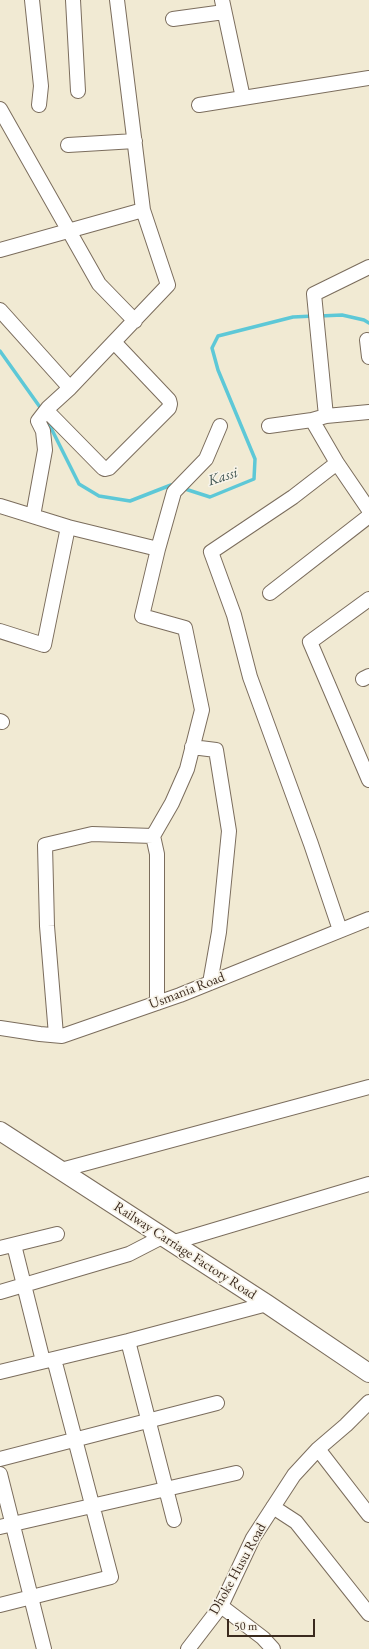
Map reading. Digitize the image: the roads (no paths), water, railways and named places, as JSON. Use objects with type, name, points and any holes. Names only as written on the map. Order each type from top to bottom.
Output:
[{"type":"main road","name":"Railway Carriage Factory Road","points":[[0,1131],[267,1304],[369,1373]]},
{"type":"street","points":[[32,0],[41,86],[39,105]]},
{"type":"street","points":[[73,0],[78,91]]},
{"type":"street","points":[[33,516],[45,450],[43,415],[168,285],[143,210],[117,0]]},
{"type":"street","points":[[173,19],[223,6],[242,98]]},
{"type":"street","points":[[199,105],[369,78]]},
{"type":"street","points":[[0,109],[99,284],[135,321]]},
{"type":"street","points":[[68,145],[135,141]]},
{"type":"street","points":[[0,250],[143,210]]},
{"type":"street","points":[[326,416],[314,294],[369,267]]},
{"type":"street","points":[[0,310],[70,388]]},
{"type":"street","points":[[367,340],[369,357]]},
{"type":"street","points":[[43,415],[105,469],[109,468],[169,408],[169,400],[114,342]]},
{"type":"street","points":[[269,426],[312,420],[326,416],[369,412]]},
{"type":"street","points":[[312,420],[337,463],[369,510]]},
{"type":"street","points":[[157,1003],[157,854],[153,836],[172,804],[187,769],[202,710],[185,628],[142,616],[172,498],[206,459],[220,426]]},
{"type":"street","points":[[337,463],[293,496],[211,552],[234,615],[250,677],[311,844],[340,930]]},
{"type":"street","points":[[0,506],[68,527],[158,549]]},
{"type":"street","points":[[270,593],[369,516]]},
{"type":"street","points":[[0,631],[44,645],[68,527]]},
{"type":"street","points":[[368,773],[310,642],[369,599]]},
{"type":"street","points":[[192,747],[216,750],[229,830],[219,932],[210,983]]},
{"type":"street","points":[[56,1035],[47,926],[45,845],[92,834],[153,836]]},
{"type":"street","name":"Usmania Road","points":[[0,1028],[62,1036],[210,983],[369,919]]},
{"type":"street","points":[[61,1170],[369,1087]]},
{"type":"street","points":[[0,1292],[128,1254],[167,1240],[369,1184]]},
{"type":"street","points":[[0,1248],[56,1234]]},
{"type":"street","points":[[0,1605],[111,1576],[75,1440],[24,1286],[14,1245]]},
{"type":"street","points":[[0,1372],[128,1341],[267,1304]]},
{"type":"street","points":[[128,1341],[174,1520]]},
{"type":"street","name":"Dhoke Husu Road","points":[[194,1647],[221,1606],[253,1538],[294,1475],[318,1449],[346,1425],[369,1402]]},
{"type":"street","points":[[0,1459],[217,1403]]},
{"type":"street","points":[[318,1449],[369,1515]]},
{"type":"street","points":[[6,1525],[236,1473]]},
{"type":"street","points":[[0,1474],[6,1525],[31,1598],[44,1649]]},
{"type":"street","points":[[273,1507],[296,1522],[369,1614]]},
{"type":"street","points":[[221,1606],[262,1638],[273,1649]]},
{"type":"waterway","name":"Kassi","points":[[320,316],[342,315],[364,320],[369,323]]},
{"type":"waterway","name":"Kassi","points":[[182,488],[210,497],[254,479],[255,459],[218,370],[212,348],[218,336],[293,317],[314,316]]},
{"type":"waterway","name":"Kassi","points":[[0,351],[42,410]]},
{"type":"waterway","name":"Kassi","points":[[46,418],[79,484],[99,496],[130,501],[171,485],[174,486]]}]
